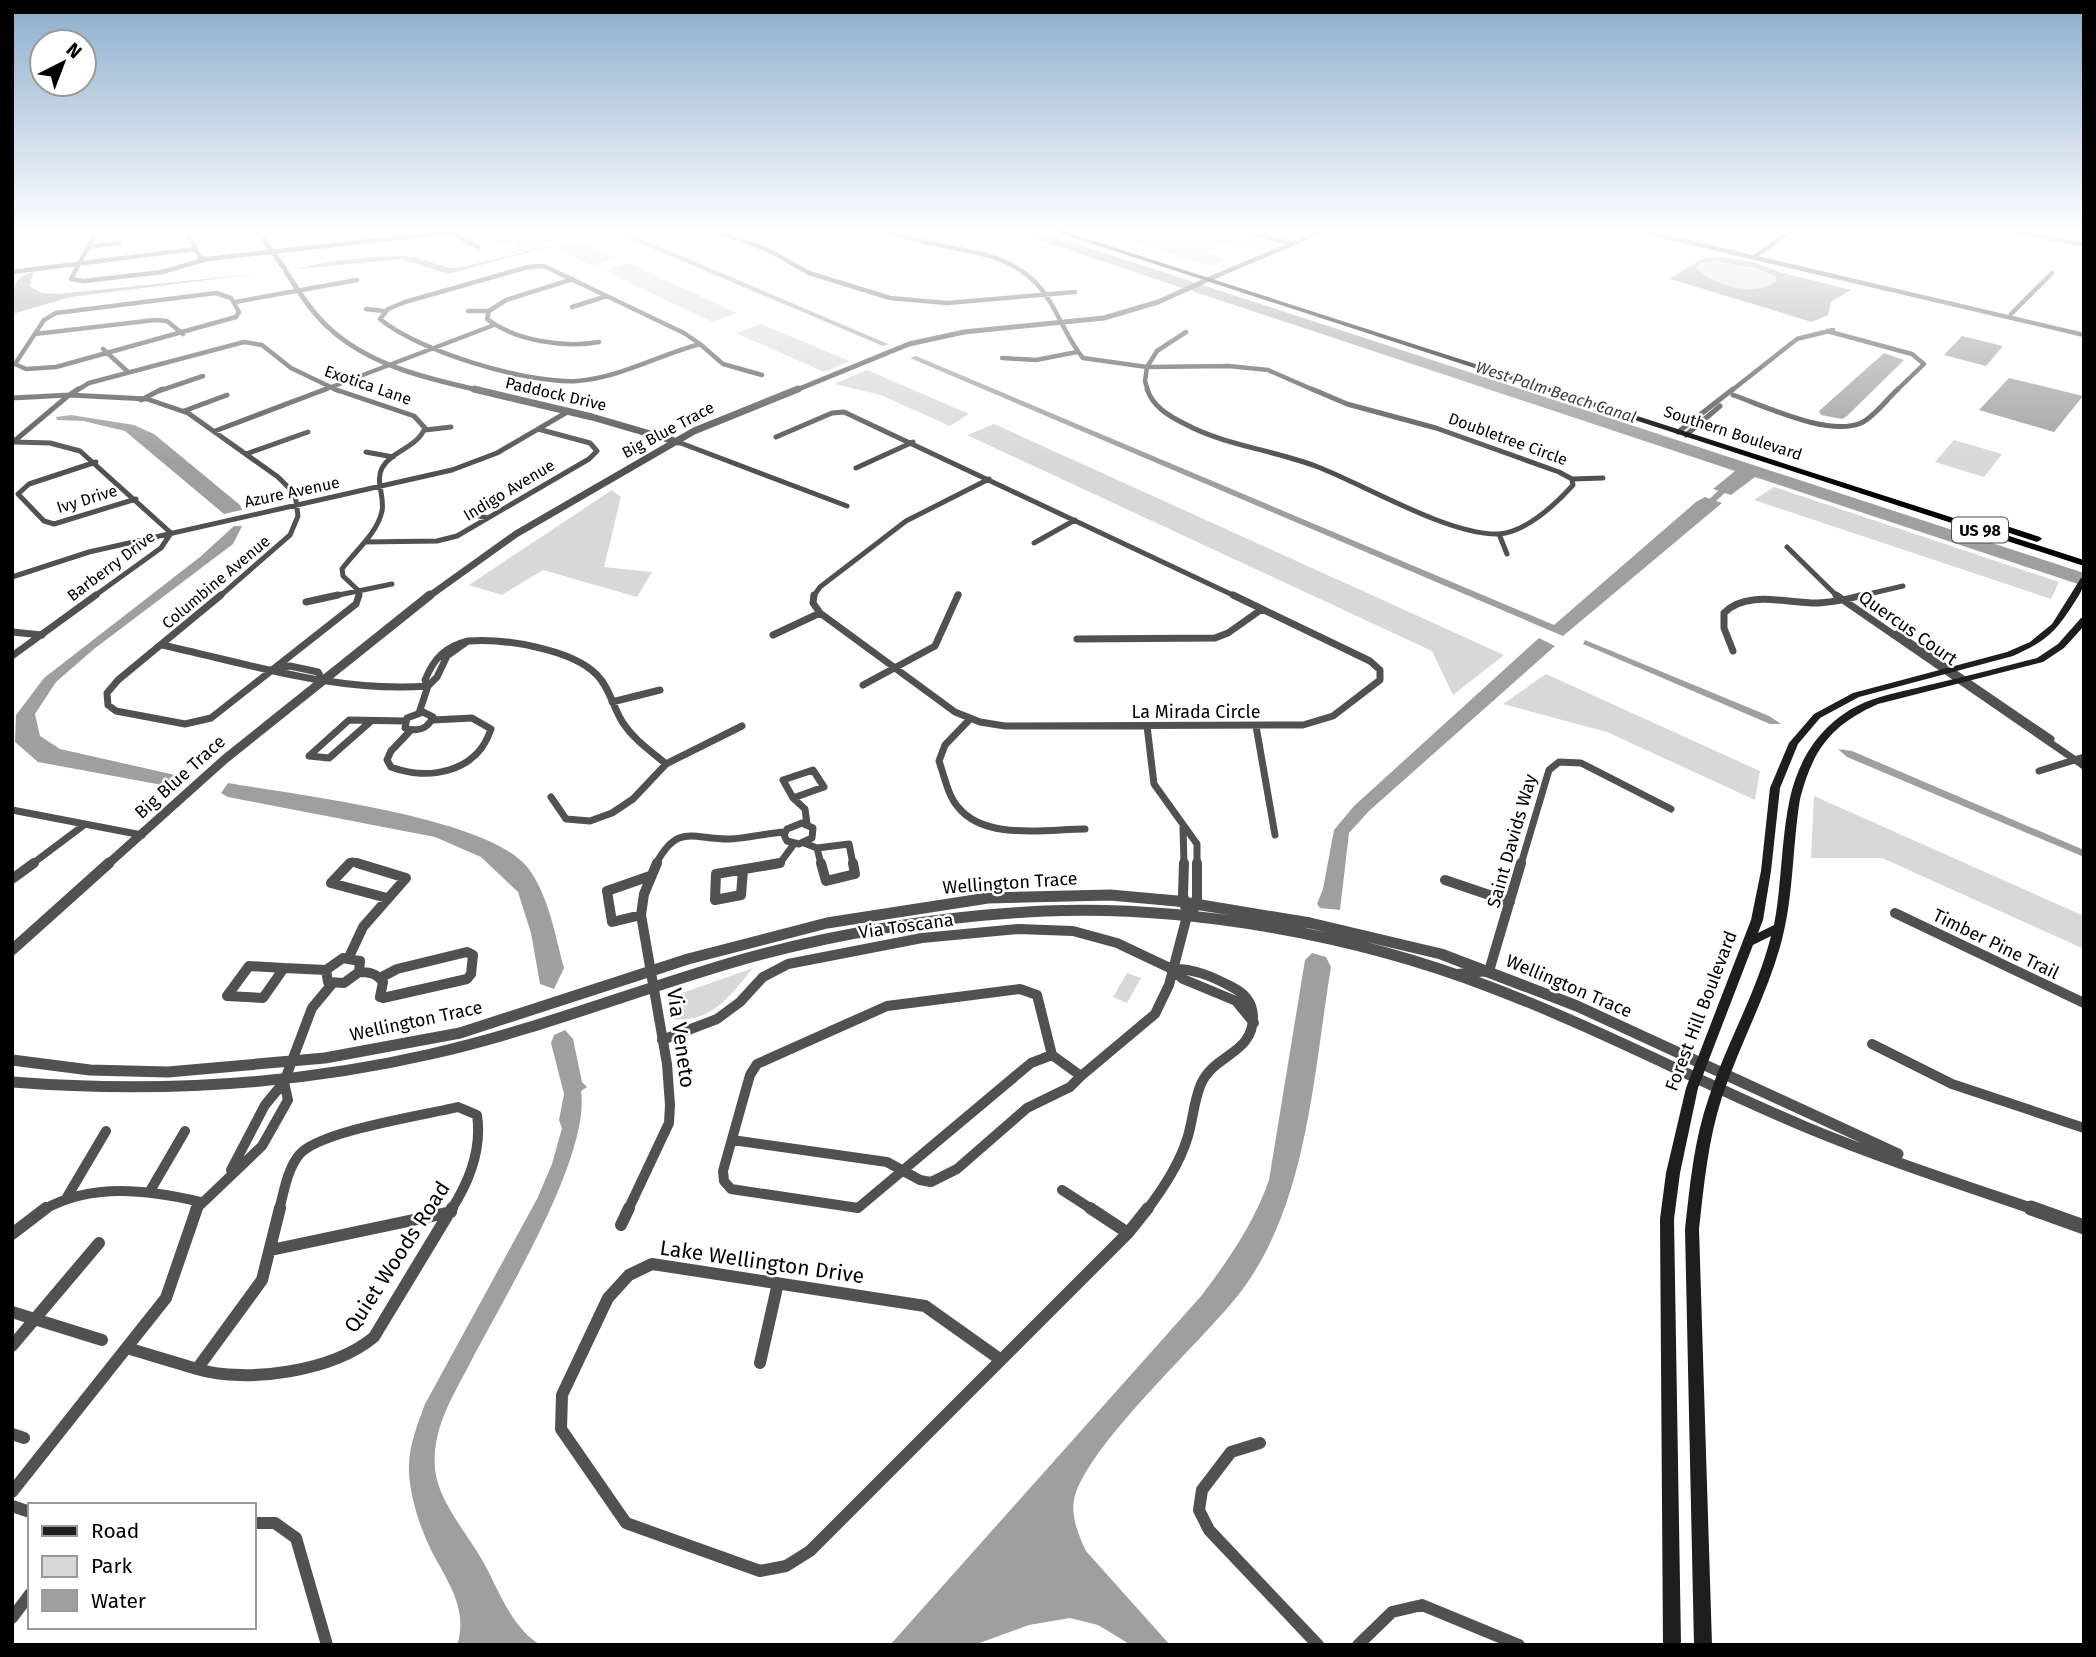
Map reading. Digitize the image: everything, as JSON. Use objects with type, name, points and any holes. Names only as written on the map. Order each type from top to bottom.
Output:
[{"type":"highway","name":"Southern Boulevard","points":[[1296,307],[2084,554]]},
{"type":"highway","name":"Southern Boulevard","points":[[1685,431],[2084,563]]},
{"type":"main road","name":"Forest Hill Boulevard","points":[[1672,1645],[1667,1219],[1681,1131],[1695,1079],[1751,941],[1763,892],[1775,788],[1788,755],[1801,733],[1817,716],[1842,701],[1945,670],[2010,654],[2033,644],[2054,626],[2084,580]]},
{"type":"main road","points":[[1703,1645],[1692,1228],[1704,1139],[1718,1089],[1780,927],[1788,878],[1795,793],[1807,760],[1820,738],[1835,724],[1866,706],[2040,660],[2061,646],[2084,620]]},
{"type":"main road","points":[[1751,941],[1780,927]]},
{"type":"street","points":[[100,307],[56,313],[44,320],[15,362],[18,367],[46,369],[106,351],[183,334],[232,320],[238,315],[237,307]]},
{"type":"street","name":"Paddock Drive","points":[[312,307],[330,330],[360,350],[390,364],[441,381],[569,411],[678,442],[847,506]]},
{"type":"street","points":[[393,307],[380,316],[383,323],[430,347],[476,362],[571,382],[590,379],[701,344]]},
{"type":"street","points":[[468,311],[494,307]]},
{"type":"street","points":[[631,307],[684,332],[723,365],[762,375]]},
{"type":"street","points":[[1002,358],[1036,360],[1077,352],[1052,307]]},
{"type":"street","name":"Big Blue Trace","points":[[12,950],[142,835],[162,822],[237,757],[242,745],[417,605],[516,534],[714,421],[909,344],[964,332],[1062,323],[1122,314],[1141,307]]},
{"type":"street","points":[[1973,307],[2084,333]]},
{"type":"street","points":[[1982,307],[2084,333]]},
{"type":"street","points":[[2011,314],[2018,307]]},
{"type":"street","points":[[366,309],[384,311]]},
{"type":"street","points":[[489,310],[487,319],[494,326],[572,345],[599,342]]},
{"type":"street","points":[[36,334],[155,320],[167,321],[183,334]]},
{"type":"street","points":[[215,431],[430,347],[494,326]]},
{"type":"street","points":[[1685,431],[1797,339],[1836,329]]},
{"type":"street","points":[[1685,431],[1799,344],[1828,331],[1912,354],[1924,364],[1858,425],[1828,424],[1732,397]]},
{"type":"street","points":[[1186,332],[1151,355],[1145,368],[1144,391],[1156,409],[1188,428],[1317,467],[1433,519],[1499,534],[1507,554]]},
{"type":"street","name":"Exotica Lane","points":[[13,442],[89,383],[224,345],[250,342],[262,345],[291,368],[328,387],[414,416],[422,421],[425,430]]},
{"type":"street","points":[[106,351],[128,372]]},
{"type":"street","name":"Doubletree Circle","points":[[1077,352],[1083,358],[1101,363],[1145,368],[1229,366],[1268,370],[1347,404],[1436,428],[1572,479],[1570,489],[1520,527],[1499,534]]},
{"type":"street","points":[[141,400],[166,387],[203,376]]},
{"type":"street","points":[[184,411],[226,395]]},
{"type":"street","points":[[12,398],[70,396],[141,400],[184,411],[288,486],[299,505]]},
{"type":"street","name":"Azure Avenue","points":[[15,579],[89,551],[382,487],[468,465],[569,411]]},
{"type":"street","name":"La Mirada Circle","points":[[776,437],[832,413],[844,412],[913,442],[1370,661],[1381,673],[1380,680],[1324,720],[1303,725],[1016,727],[970,719],[950,709],[820,613]]},
{"type":"street","points":[[360,592],[341,571],[365,542],[379,518],[383,502],[380,472],[393,457],[416,443],[425,430],[451,427]]},
{"type":"street","name":"Indigo Avenue","points":[[365,542],[443,540],[457,536],[589,459],[597,451],[590,443],[538,429]]},
{"type":"street","points":[[246,454],[308,432]]},
{"type":"street","name":"Barberry Drive","points":[[12,656],[160,548],[172,533],[96,462],[80,451],[65,446],[13,442]]},
{"type":"street","points":[[856,468],[913,442]]},
{"type":"street","points":[[645,461],[687,445]]},
{"type":"street","points":[[366,452],[393,457]]},
{"type":"street","name":"Ivy Drive","points":[[96,462],[29,484],[18,494],[44,522],[54,524],[136,499]]},
{"type":"street","points":[[1572,479],[1603,478]]},
{"type":"street","points":[[774,635],[820,613],[812,600],[820,587],[906,521],[989,479]]},
{"type":"street","name":"Columbine Avenue","points":[[274,668],[211,718],[185,724],[120,712],[108,705],[106,700],[111,687],[280,547],[298,521],[299,505]]},
{"type":"street","points":[[465,512],[487,518]]},
{"type":"street","points":[[1034,543],[1075,520]]},
{"type":"street","name":"Quercus Court","points":[[1787,547],[1818,581],[1842,599],[2084,766]]},
{"type":"street","points":[[306,602],[392,584]]},
{"type":"street","points":[[1733,651],[1722,620],[1725,612],[1735,604],[1757,599],[1819,603],[1903,586]]},
{"type":"street","points":[[274,668],[351,610],[358,601],[360,592]]},
{"type":"street","points":[[863,685],[937,643],[959,594]]},
{"type":"street","points":[[1077,639],[1215,638],[1228,634],[1262,610]]},
{"type":"street","points":[[12,632],[41,635]]},
{"type":"street","points":[[419,713],[436,656],[450,646],[469,641],[495,640],[576,660],[601,680],[629,731],[666,764]]},
{"type":"street","points":[[162,645],[323,679],[388,689],[427,683],[437,677],[447,656],[469,641]]},
{"type":"street","points":[[612,702],[660,690]]},
{"type":"street","points":[[370,722],[329,758],[310,756],[349,720],[405,721],[419,713],[430,714],[433,720]]},
{"type":"street","points":[[405,721],[405,728],[411,730],[425,728],[433,720],[477,719],[486,722],[491,729],[489,737],[456,769],[427,776],[401,772],[391,767],[387,760],[391,751],[411,730]]},
{"type":"street","points":[[970,719],[945,745],[939,761],[955,803],[964,814],[978,823],[996,828],[1085,829]]},
{"type":"street","points":[[551,797],[566,819],[582,822],[600,819],[636,795],[666,764],[725,738],[742,726]]},
{"type":"street","points":[[732,1140],[887,1162],[930,1182],[945,1177],[1027,1108],[1070,1087],[1105,1053],[1150,1020],[1164,997],[1186,916],[1197,905],[1197,844],[1154,784],[1147,726]]},
{"type":"street","points":[[1256,726],[1275,835]]},
{"type":"street","points":[[2039,771],[2084,757]]},
{"type":"street","name":"Saint Davids Way","points":[[1489,971],[1553,764],[1569,761],[1581,763],[1671,809]]},
{"type":"street","points":[[793,798],[824,787],[813,770],[783,779],[793,798],[806,809],[807,824]]},
{"type":"street","points":[[12,810],[142,835]]},
{"type":"street","points":[[650,876],[607,891],[612,922],[641,915],[642,897],[650,876],[669,845],[680,836],[700,834],[727,839],[764,832],[785,832],[794,824],[807,824],[813,828],[814,834],[804,843]]},
{"type":"street","points":[[12,879],[84,825]]},
{"type":"street","points":[[1183,825],[1187,847],[1181,902],[1186,916]]},
{"type":"street","points":[[785,832],[785,838],[794,844],[804,843],[817,848],[849,844],[855,874],[826,881],[817,848]]},
{"type":"street","points":[[743,870],[741,895],[715,901],[716,874],[780,863],[794,844]]},
{"type":"street","points":[[349,957],[363,926],[406,878],[352,861],[331,883],[387,898]]},
{"type":"street","points":[[1445,880],[1510,902]]},
{"type":"street","name":"Wellington Trace","points":[[12,1060],[104,1072],[178,1074],[293,1062],[455,1034],[748,943],[824,924],[903,909],[978,900],[1058,895],[1146,897],[1340,927],[1405,944],[1489,971],[1701,1062],[1976,1188]]},
{"type":"street","name":"Wellington Trace","points":[[12,1082],[78,1089],[284,1082],[377,1066],[489,1039],[807,940],[898,926],[1038,913],[1104,911],[1186,916],[1272,929],[1364,949],[1455,975],[1817,1131],[2084,1227]]},
{"type":"street","name":"Timber Pine Trail","points":[[1895,913],[2084,1003]]},
{"type":"street","name":"Via Veneto","points":[[621,1225],[669,1123],[670,1087],[641,915]]},
{"type":"street","name":"Via Toscana","points":[[662,1040],[723,1015],[763,977],[782,966],[922,938],[1018,929],[1073,931],[1117,943],[1171,969]]},
{"type":"street","points":[[359,972],[360,961],[349,957],[338,960],[327,970],[325,979],[332,984],[344,983],[359,972],[372,972],[383,982],[380,997],[383,998],[467,979],[471,974],[473,954],[467,953],[397,969],[380,978]]},
{"type":"street","points":[[284,968],[263,998],[227,996],[248,966],[327,970]]},
{"type":"street","name":"Lake Wellington Drive","points":[[1001,1360],[925,1306],[652,1264],[629,1275],[608,1298],[562,1395],[559,1414],[561,1429],[619,1517],[626,1523],[750,1569],[770,1571],[791,1565],[810,1551],[1001,1360],[1128,1233],[1160,1194],[1178,1161],[1203,1079],[1215,1065],[1245,1046],[1252,1036],[1255,1024],[1236,1001],[1183,979],[1171,969]]},
{"type":"street","points":[[1455,975],[1489,971]]},
{"type":"street","points":[[223,1181],[242,1154],[265,1105],[284,1082],[312,1008],[332,984]]},
{"type":"street","points":[[1052,1055],[1031,1063],[858,1208],[731,1189],[724,1181],[723,1171],[750,1075],[757,1064],[887,1006],[1020,989],[1037,995],[1052,1055],[1082,1076]]},
{"type":"street","points":[[1872,1044],[1952,1084],[2084,1128]]},
{"type":"street","points":[[12,1492],[171,1289],[188,1226],[201,1202],[262,1146],[288,1100],[284,1082]]},
{"type":"street","name":"Quiet Woods Road","points":[[127,1348],[197,1369],[223,1375],[330,1365],[349,1357],[373,1337],[466,1186],[481,1126],[477,1115],[458,1107],[324,1138],[307,1147],[290,1168],[262,1280],[197,1369]]},
{"type":"street","points":[[67,1196],[106,1131]]},
{"type":"street","points":[[150,1191],[185,1131]]},
{"type":"street","points":[[1062,1190],[1128,1233]]},
{"type":"street","points":[[12,1234],[37,1211],[67,1196],[150,1191],[201,1202]]},
{"type":"street","points":[[271,1251],[451,1212]]},
{"type":"street","points":[[12,1346],[99,1243]]},
{"type":"street","points":[[760,1363],[778,1283]]},
{"type":"street","points":[[12,1312],[102,1340]]},
{"type":"street","points":[[1260,1443],[1231,1452],[1202,1490],[1199,1510],[1209,1530],[1318,1645]]},
{"type":"street","points":[[256,1523],[275,1523],[296,1538],[327,1645]]},
{"type":"street","points":[[12,1618],[28,1597]]},
{"type":"street","points":[[1358,1645],[1392,1612],[1422,1605],[1519,1645]]},
{"type":"green space","points":[[681,307],[725,307],[737,313],[712,322]]},
{"type":"green space","points":[[761,324],[850,361],[824,372],[736,333]]},
{"type":"green space","points":[[867,370],[969,414],[950,426],[881,395],[834,384]]},
{"type":"green space","points":[[994,424],[1504,655],[1453,695],[1432,651],[967,435]]},
{"type":"green space","points":[[1954,440],[2002,454],[1984,477],[1935,462]]},
{"type":"green space","points":[[1774,487],[2059,582],[2051,599],[1754,500]]},
{"type":"green space","points":[[612,490],[621,497],[604,567],[652,572],[637,597],[543,570],[502,595],[469,585]]},
{"type":"green space","points":[[1546,674],[1760,771],[1755,800],[1607,732],[1503,704]]},
{"type":"green space","points":[[1814,796],[2084,916],[2084,949],[1882,858],[1811,858]]},
{"type":"green space","points":[[753,968],[719,1006],[698,1017],[672,1019],[668,998]]},
{"type":"green space","points":[[1127,973],[1141,978],[1127,1003],[1113,997]]},
{"type":"water","points":[[12,307],[35,307],[12,314]]},
{"type":"water","points":[[792,307],[802,307],[888,344],[883,346]]},
{"type":"water","points":[[1241,307],[1271,307],[2084,573],[2084,586],[1755,477],[1731,495],[1713,489],[1735,471]]},
{"type":"water","points":[[1764,307],[1830,307],[1828,315],[1812,322]]},
{"type":"water","points":[[1962,336],[2003,346],[1986,366],[1944,355]]},
{"type":"water","points":[[1884,353],[1904,360],[1847,416],[1842,419],[1821,415],[1819,411]]},
{"type":"water","points":[[916,356],[1554,625],[1696,502],[1705,497],[1722,503],[1563,636],[910,358]]},
{"type":"water","points":[[2009,378],[2083,396],[2054,432],[1979,410]]},
{"type":"water","points":[[71,415],[134,425],[154,434],[240,505],[242,510],[224,514],[125,431],[83,421],[57,420],[56,417]]},
{"type":"water","points":[[234,526],[242,526],[233,544],[94,649],[56,682],[35,714],[40,736],[60,749],[184,777],[185,782],[173,787],[38,762],[15,742],[16,715],[44,678],[200,557]]},
{"type":"water","points":[[1539,638],[1555,646],[1369,811],[1349,833],[1340,910],[1320,908],[1317,904],[1323,889],[1334,830],[1354,806]]},
{"type":"water","points":[[1585,640],[1769,716],[1781,724],[1770,724],[1583,644]]},
{"type":"water","points":[[1838,749],[1852,751],[2084,850],[2084,857],[1847,757]]},
{"type":"water","points":[[228,783],[389,811],[474,835],[507,850],[528,868],[546,903],[564,968],[554,989],[540,984],[531,933],[518,892],[481,857],[435,837],[228,797],[221,793]]},
{"type":"water","points":[[1312,953],[1326,957],[1331,967],[1304,1138],[1280,1221],[1262,1259],[1239,1294],[1121,1424],[1099,1452],[1083,1478],[1074,1500],[1078,1533],[1086,1551],[1170,1645],[1131,1645],[1098,1625],[1070,1618],[1029,1625],[974,1645],[890,1645],[1202,1295],[1240,1240],[1269,1180],[1305,960]]},
{"type":"water","points":[[565,1030],[573,1039],[582,1082],[587,1087],[581,1091],[580,1120],[572,1154],[540,1232],[449,1405],[439,1429],[435,1455],[437,1481],[453,1515],[481,1558],[513,1618],[530,1638],[541,1645],[457,1645],[460,1632],[458,1607],[416,1512],[411,1492],[410,1454],[425,1404],[537,1199],[552,1164],[562,1128],[559,1120],[564,1094],[551,1043],[554,1035]]},
{"type":"waterway","points":[[1705,507],[1728,486]]},
{"type":"water label","name":"West Palm Beach Canal","points":[[1556,392]]}]
